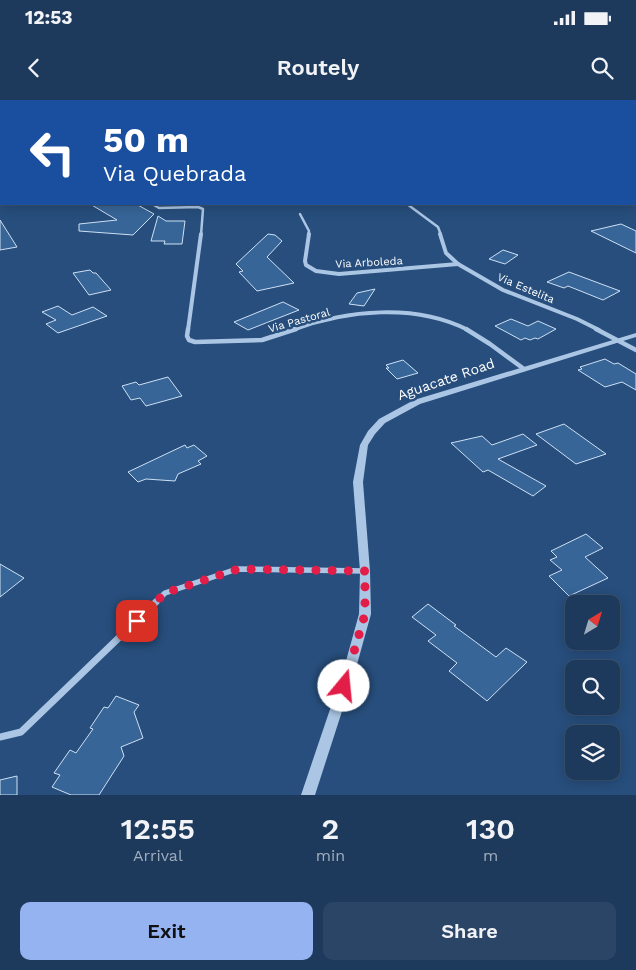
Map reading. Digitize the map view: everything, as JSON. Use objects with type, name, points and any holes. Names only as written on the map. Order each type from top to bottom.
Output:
[{"type":"street","name":"Via Pastoral","points":[[154,205],[159,208],[198,207],[202,209],[201,234],[187,336],[189,340],[195,342],[259,340],[284,334],[312,323],[361,313],[408,314],[438,319],[463,328],[524,369]]},
{"type":"street","name":"Via Estelita","points":[[408,205],[438,227],[446,253],[458,264],[503,290],[577,319],[636,350]]},
{"type":"street","name":"Via Arboleda","points":[[300,214],[309,231],[304,261],[306,265],[316,271],[324,273],[355,273],[458,264]]},
{"type":"street","name":"Aguacate Road","points":[[308,795],[350,668],[365,614],[365,571],[358,482],[364,445],[371,433],[382,421],[417,402],[636,335]]},
{"type":"street","points":[[0,737],[21,732],[165,593],[238,569],[365,571]]},
{"type":"building","points":[[92,205],[138,205],[154,214],[133,235],[79,231],[79,224],[117,220]]},
{"type":"building","points":[[158,216],[166,221],[185,221],[182,244],[164,244],[165,241],[151,241]]},
{"type":"building","points":[[0,220],[17,247],[0,250]]},
{"type":"building","points":[[621,224],[636,231],[636,253],[591,231]]},
{"type":"building","points":[[268,234],[275,235],[282,241],[267,257],[294,283],[257,291],[239,272],[243,271],[236,264]]},
{"type":"building","points":[[503,250],[518,255],[505,264],[489,259]]},
{"type":"building","points":[[90,270],[96,273],[111,290],[89,295],[73,273]]},
{"type":"building","points":[[569,272],[620,291],[603,300],[568,286],[564,288],[547,282]]},
{"type":"building","points":[[375,289],[364,306],[349,304],[357,293]]},
{"type":"building","points":[[283,302],[299,310],[248,330],[234,322]]},
{"type":"building","points":[[58,306],[72,315],[93,307],[107,316],[58,333],[46,324],[56,320],[42,312]]},
{"type":"building","points":[[511,319],[528,326],[538,321],[556,329],[538,339],[530,340],[525,338],[521,340],[495,326]]},
{"type":"building","points":[[605,359],[614,364],[618,363],[636,374],[636,390],[622,382],[605,387],[578,370],[582,369],[580,367]]},
{"type":"building","points":[[403,360],[418,373],[397,379],[386,368],[389,368],[386,365]]},
{"type":"building","points":[[168,377],[182,396],[146,406],[140,398],[131,400],[122,386],[136,382],[139,385]]},
{"type":"building","points":[[564,424],[606,454],[576,464],[536,434]]},
{"type":"building","points":[[523,434],[537,445],[498,459],[546,486],[533,496],[488,470],[483,472],[451,443],[482,436],[492,445]]},
{"type":"building","points":[[185,445],[187,448],[194,445],[207,456],[198,461],[201,464],[178,474],[175,481],[146,479],[138,482],[128,472]]},
{"type":"building","points":[[586,534],[603,548],[585,557],[608,578],[568,595],[549,576],[562,570],[550,560],[557,557],[551,551]]},
{"type":"building","points":[[0,564],[24,578],[0,597]]},
{"type":"building","points":[[428,604],[496,657],[506,648],[527,662],[487,701],[449,671],[457,663],[428,641],[436,635],[412,617]]},
{"type":"building","points":[[116,696],[139,705],[134,712],[143,738],[121,747],[124,756],[99,795],[71,795],[52,787],[60,775],[54,773],[70,750],[76,753],[93,729],[90,728],[104,707],[108,708]]},
{"type":"building","points":[[17,776],[17,795],[0,795],[0,780]]},
{"type":"route","points":[[137,621],[165,593],[238,569],[365,571],[365,614],[344,686]]}]
